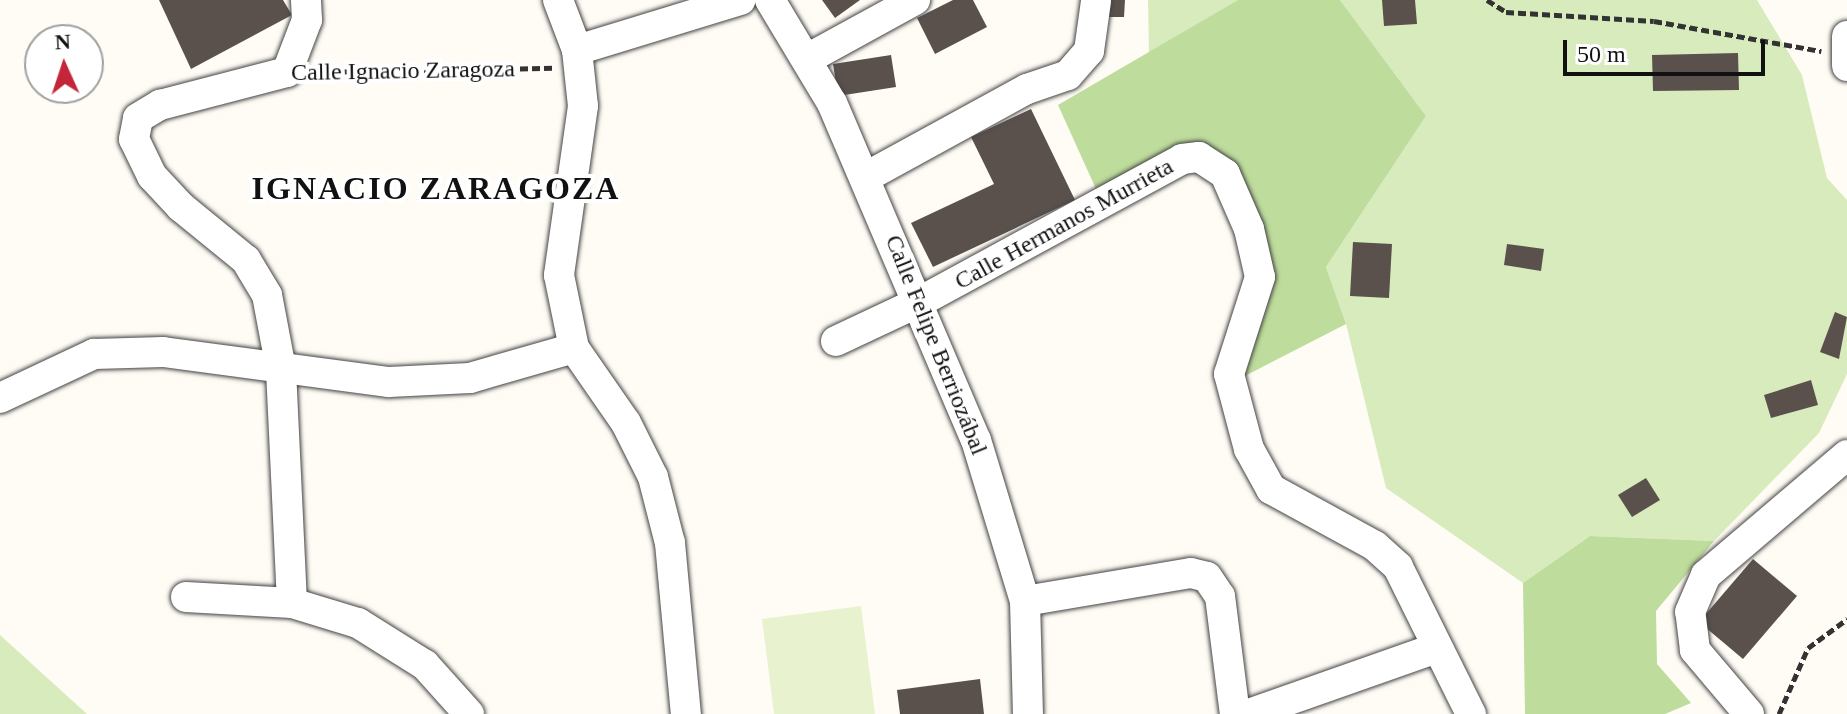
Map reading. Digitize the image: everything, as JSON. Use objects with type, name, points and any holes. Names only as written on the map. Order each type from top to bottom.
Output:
[{"type":"street","points":[[287,72],[307,20],[306,0]]},
{"type":"street","points":[[558,0],[578,59],[583,106],[559,275],[574,348],[626,423],[653,477],[670,543],[686,714]]},
{"type":"street","points":[[578,59],[741,0]]},
{"type":"street","name":"Calle Felipe Berriozábal","points":[[770,0],[809,58],[866,177],[921,301],[976,440],[1025,601],[1028,714]]},
{"type":"street","points":[[809,58],[915,0]]},
{"type":"street","points":[[866,177],[1027,89],[1068,75],[1089,51],[1096,1]]},
{"type":"street","name":"Calle Ignacio Zaragoza","points":[[281,369],[267,295],[246,260],[181,207],[152,176],[134,139],[138,118],[160,105],[287,72]]},
{"type":"street","name":"Calle Hermanos Murrieta","points":[[836,341],[921,301],[1182,159],[1199,157],[1225,174],[1249,229],[1260,277],[1229,374],[1249,449],[1271,489],[1375,546],[1398,567],[1471,714]]},
{"type":"street","points":[[0,398],[94,354],[163,352],[389,382],[470,378],[574,348]]},
{"type":"street","points":[[281,369],[292,603]]},
{"type":"street","points":[[1749,714],[1695,650],[1690,612],[1706,575],[1847,455]]},
{"type":"street","points":[[1025,601],[1191,573],[1207,577],[1220,596],[1235,714]]},
{"type":"street","points":[[186,597],[292,603],[358,623],[425,665],[469,714]]},
{"type":"street","points":[[1249,714],[1436,648]]},
{"type":"path","points":[[1487,0],[1506,12],[1654,21],[1847,52]]},
{"type":"path","name":"Calle Ignacio Zaragoza","points":[[287,72],[578,59]]},
{"type":"path","points":[[1779,714],[1808,648],[1847,619]]},
{"type":"green space","points":[[1148,0],[1238,0],[1149,54]]},
{"type":"green space","points":[[1238,0],[1340,0],[1426,116],[1326,267],[1346,324],[1243,377],[1263,298],[1224,167],[1189,146],[1096,189],[1058,105]]},
{"type":"green space","points":[[1340,0],[1757,0],[1802,75],[1827,178],[1847,200],[1847,374],[1819,433],[1714,541],[1590,536],[1523,583],[1386,488],[1346,324],[1326,267],[1426,116]]},
{"type":"green space","points":[[1590,536],[1714,541],[1656,611],[1657,664],[1691,703],[1665,714],[1525,714],[1523,583]]},
{"type":"green space","points":[[861,606],[875,714],[774,714],[762,619]]},
{"type":"green space","points":[[0,635],[87,714],[0,714]]},
{"type":"building","points":[[159,0],[283,0],[292,15],[191,69]]},
{"type":"building","points":[[822,0],[860,0],[835,18]]},
{"type":"building","points":[[953,0],[973,0],[987,27],[935,54],[917,18]]},
{"type":"building","points":[[1103,0],[1125,0],[1124,17],[1103,17]]},
{"type":"building","points":[[1382,0],[1415,0],[1417,24],[1384,26]]},
{"type":"building","points":[[1738,53],[1739,90],[1653,91],[1652,55]]},
{"type":"building","points":[[891,55],[896,87],[838,96],[833,64]]},
{"type":"building","points":[[1031,109],[1075,200],[933,267],[911,223],[994,184],[971,137]]},
{"type":"building","points":[[1353,242],[1392,244],[1389,298],[1350,296]]},
{"type":"building","points":[[1507,244],[1544,249],[1541,271],[1504,265]]},
{"type":"building","points":[[1835,312],[1847,317],[1839,359],[1820,352]]},
{"type":"building","points":[[1811,380],[1818,405],[1771,418],[1764,395]]},
{"type":"building","points":[[1646,478],[1660,500],[1632,517],[1618,495]]},
{"type":"building","points":[[1753,559],[1797,596],[1743,659],[1699,622]]},
{"type":"building","points":[[980,679],[984,714],[900,714],[897,690]]},
{"type":"district","name":"IGNACIO ZARAGOZA","points":[[436,188]]}]
